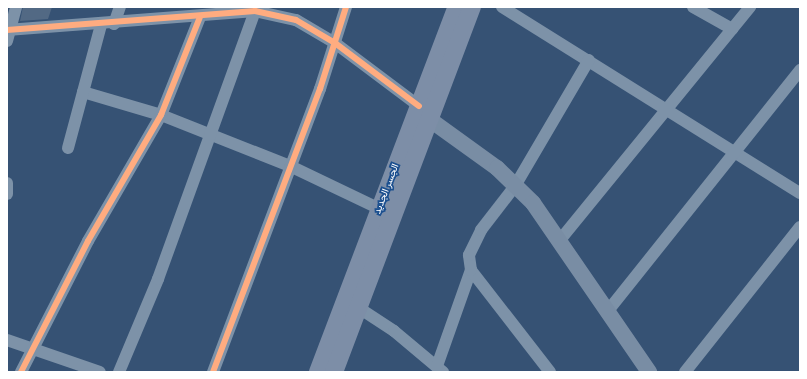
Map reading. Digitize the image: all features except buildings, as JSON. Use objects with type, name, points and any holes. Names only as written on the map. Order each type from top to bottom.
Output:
[{"type":"main road","name":"الجسر الجديد","points":[[334,372],[359,308],[457,7]]},
{"type":"main road","name":"الجسر الجديد","points":[[318,372],[380,208],[472,7]]},
{"type":"street","points":[[16,7],[8,34],[101,25],[200,18],[220,11],[255,11],[296,20],[335,42],[424,112],[515,186],[533,203],[560,240],[607,312],[649,372]]},
{"type":"street","points":[[114,24],[120,7]]},
{"type":"street","points":[[213,372],[290,166],[335,42],[346,7]]},
{"type":"street","points":[[502,7],[668,108],[800,193]]},
{"type":"street","points":[[693,7],[732,28]]},
{"type":"street","points":[[560,240],[750,7]]},
{"type":"street","points":[[119,372],[211,136],[255,11]]},
{"type":"street","points":[[21,372],[88,240],[161,115],[200,18]]},
{"type":"street","points":[[68,148],[101,25]]},
{"type":"street","points":[[359,308],[440,369],[471,270],[469,255],[481,230],[515,186],[589,60]]},
{"type":"street","points":[[607,312],[800,70]]},
{"type":"street","points":[[83,92],[161,115],[290,166],[380,208]]},
{"type":"street","points":[[7,183],[7,194]]},
{"type":"street","points":[[685,372],[800,227]]},
{"type":"street","points":[[471,270],[550,372]]},
{"type":"street","points":[[7,340],[100,372]]},
{"type":"cycle path","points":[[213,372],[320,89],[346,7]]},
{"type":"cycle path","points":[[7,30],[255,11],[296,20],[335,43],[419,106]]},
{"type":"cycle path","points":[[21,372],[88,241],[161,115],[200,17]]}]
